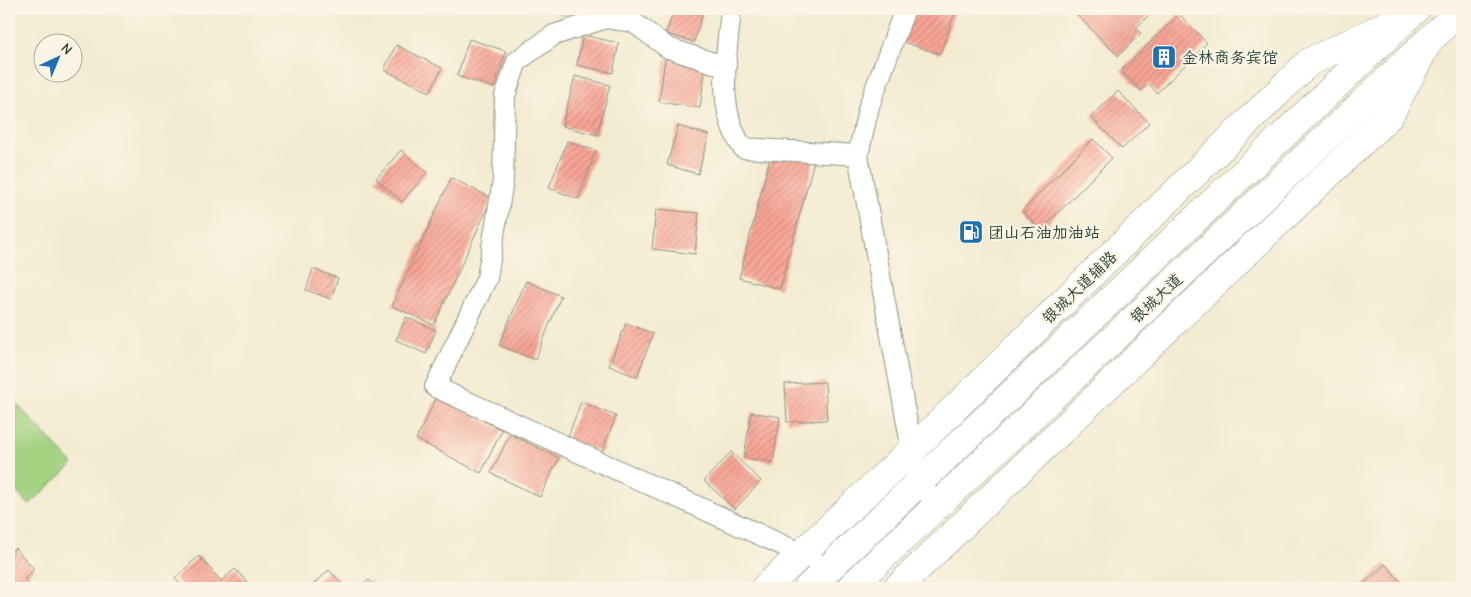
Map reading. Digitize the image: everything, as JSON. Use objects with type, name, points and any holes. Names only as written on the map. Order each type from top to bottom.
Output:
[{"type":"street","points":[[731,9],[724,92],[736,137],[743,148],[858,155]]},
{"type":"street","points":[[905,9],[869,106],[858,155],[918,483],[938,504]]},
{"type":"street","name":"银城大道辅路","points":[[765,588],[912,450],[1309,62],[1414,11]]},
{"type":"street","name":"银城大道","points":[[808,588],[1414,11]]},
{"type":"street","name":"银城大道","points":[[850,588],[1430,39],[1460,13]]},
{"type":"street","points":[[726,67],[668,48],[626,15],[606,18],[554,35],[517,61],[505,96],[503,181],[487,278],[435,387],[830,567]]},
{"type":"street","points":[[897,588],[1389,116],[1430,39]]},
{"type":"street","points":[[866,533],[885,555],[890,588]]},
{"type":"green space","points":[[9,396],[73,464],[29,505],[9,484]]},
{"type":"building","points":[[553,9],[568,9],[563,16]]},
{"type":"building","points":[[674,9],[704,9],[694,42],[666,34]]},
{"type":"building","points":[[914,9],[930,14],[932,9],[956,9],[940,54],[903,42]]},
{"type":"building","points":[[1071,9],[1143,9],[1149,15],[1136,28],[1141,33],[1118,56]]},
{"type":"building","name":"金林商务宾馆","points":[[1179,14],[1207,43],[1157,93],[1149,84],[1141,91],[1121,71]]},
{"type":"building","points":[[583,35],[619,43],[613,73],[577,65]]},
{"type":"building","points":[[469,39],[506,51],[494,88],[457,76]]},
{"type":"building","points":[[396,45],[442,68],[430,92],[384,70]]},
{"type":"building","points":[[665,59],[706,64],[700,108],[659,102]]},
{"type":"building","points":[[575,76],[610,85],[597,135],[562,126]]},
{"type":"building","points":[[1118,91],[1149,123],[1122,149],[1091,117]]},
{"type":"building","points":[[678,126],[709,135],[698,174],[667,165]]},
{"type":"building","points":[[1093,139],[1112,158],[1041,230],[1022,211]]},
{"type":"building","points":[[567,141],[596,151],[578,199],[549,188]]},
{"type":"building","points":[[773,146],[815,157],[780,289],[739,278]]},
{"type":"building","points":[[401,150],[427,172],[402,202],[376,179]]},
{"type":"building","points":[[451,178],[492,198],[434,325],[392,306]]},
{"type":"building","points":[[656,209],[699,213],[695,254],[652,249]]},
{"type":"building","points":[[313,269],[338,278],[331,299],[306,290]]},
{"type":"building","points":[[526,281],[561,296],[535,360],[499,345]]},
{"type":"building","points":[[406,317],[436,330],[426,354],[396,340]]},
{"type":"building","points":[[626,323],[653,334],[637,377],[609,366]]},
{"type":"building","points":[[825,382],[827,420],[787,422],[785,384]]},
{"type":"building","points":[[437,397],[502,430],[481,473],[416,439]]},
{"type":"building","points":[[581,402],[616,416],[602,452],[567,439]]},
{"type":"building","points":[[751,412],[780,417],[773,462],[744,458]]},
{"type":"building","points":[[510,434],[559,458],[540,497],[491,473]]},
{"type":"building","points":[[731,452],[761,481],[735,509],[704,481]]},
{"type":"building","points":[[15,548],[34,569],[24,579],[32,588],[9,588],[9,554]]},
{"type":"building","points":[[199,556],[221,581],[235,569],[253,588],[184,588],[175,578]]},
{"type":"building","points":[[1385,564],[1407,588],[1359,588]]},
{"type":"building","points":[[329,570],[346,588],[309,588]]},
{"type":"building","points":[[369,580],[376,588],[360,588]]},
{"type":"place","name":"金林商务宾馆","points":[[1164,57]]},
{"type":"place","name":"团山石油加油站","points":[[971,232]]}]
